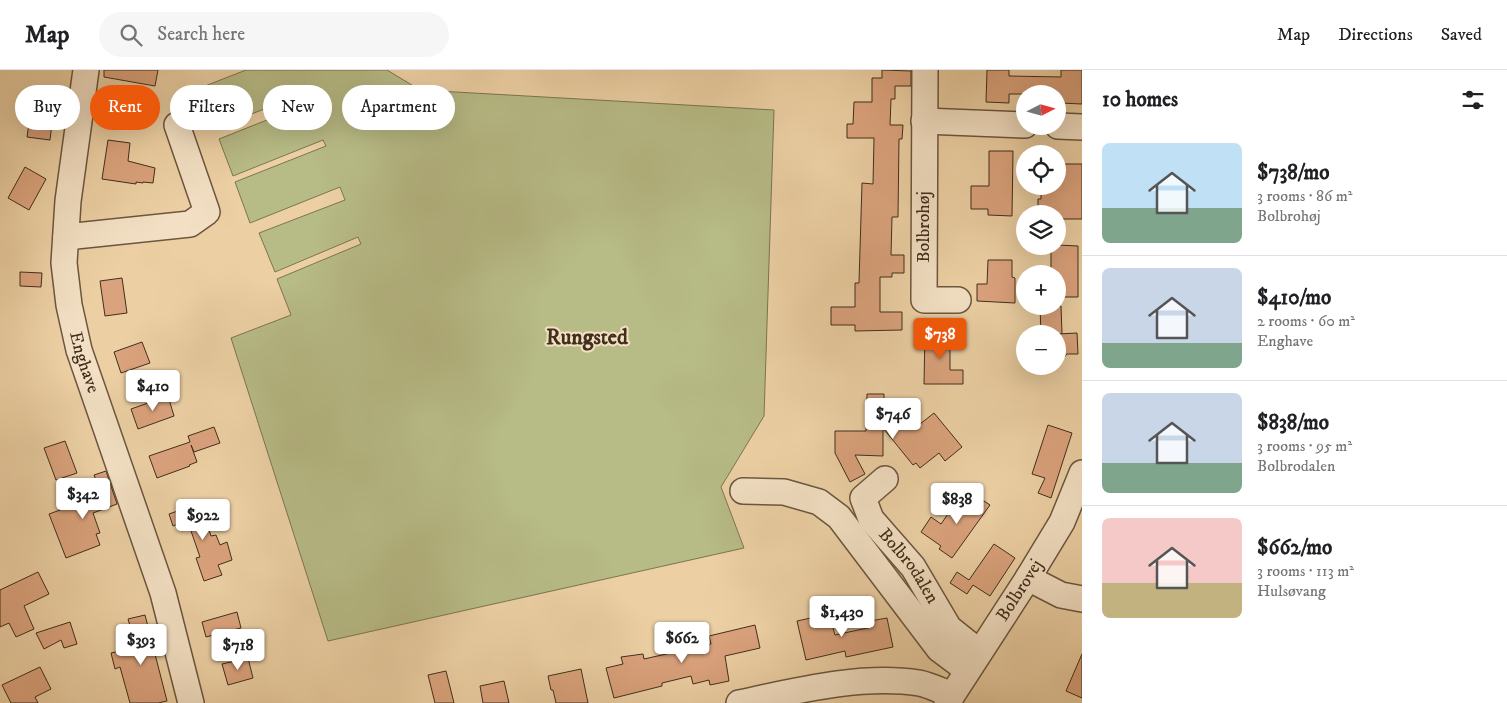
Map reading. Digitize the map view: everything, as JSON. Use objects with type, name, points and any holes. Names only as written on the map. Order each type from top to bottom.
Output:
[{"type":"street","name":"Enghave","points":[[86,70],[68,201],[64,263],[69,306],[79,350],[163,593],[191,703]]},
{"type":"street","name":"Bolbrohøj","points":[[925,70],[924,300],[958,300]]},
{"type":"street","points":[[924,121],[1016,125]]},
{"type":"street","points":[[1066,126],[1082,127]]},
{"type":"street","points":[[66,238],[190,224],[207,212],[179,130]]},
{"type":"street","name":"Bolbrovej","points":[[949,699],[1062,522],[1082,472]]},
{"type":"street","name":"Bolbrodalen","points":[[885,479],[863,498],[872,519],[913,568],[949,628],[973,661]]},
{"type":"street","points":[[743,490],[784,492],[819,502],[839,517],[939,649],[973,661]]},
{"type":"street","points":[[1028,578],[1061,595],[1082,599]]},
{"type":"street","points":[[739,703],[796,691],[874,680],[920,684],[949,699]]},
{"type":"green space","points":[[246,70],[387,70],[412,85],[342,85],[342,130],[455,130],[455,92],[774,110],[764,416],[721,487],[744,548],[328,641],[231,338],[291,315],[277,279],[361,244],[358,237],[275,272],[259,233],[345,200],[340,187],[250,223],[235,182],[326,146],[323,140],[233,176],[219,139],[242,130],[253,130],[253,126],[263,122],[263,130],[332,130],[332,85],[263,85],[263,110],[253,113],[253,85],[208,85]]},
{"type":"building","points":[[104,70],[158,70],[155,85],[104,77]]},
{"type":"building","points":[[882,70],[911,71],[911,86],[895,86],[895,99],[891,99],[890,125],[903,125],[902,139],[899,139],[898,217],[892,217],[891,255],[904,255],[904,273],[892,273],[892,277],[880,277],[880,312],[902,312],[902,330],[855,331],[855,325],[831,325],[831,307],[855,307],[855,283],[859,283],[862,183],[873,184],[874,138],[847,138],[847,124],[853,124],[854,102],[872,102],[872,78],[882,78]]},
{"type":"building","points":[[987,70],[1009,70],[1009,76],[1061,77],[1061,70],[1082,70],[1082,104],[1066,103],[1066,85],[1016,85],[1016,94],[1009,94],[1009,103],[986,102]]},
{"type":"building","points":[[28,130],[51,130],[50,140],[27,137]]},
{"type":"building","points":[[108,140],[130,143],[128,161],[155,168],[153,183],[136,182],[136,184],[102,179]]},
{"type":"building","points":[[989,151],[1013,151],[1012,216],[988,215],[988,209],[971,209],[971,186],[989,186]]},
{"type":"building","points":[[1066,164],[1082,164],[1082,219],[1066,219],[1066,205],[1038,205],[1038,199],[1041,199],[1041,195],[1066,195]]},
{"type":"building","points":[[25,167],[46,179],[29,210],[8,198]]},
{"type":"building","points":[[1066,245],[1078,246],[1078,297],[1066,297],[1066,265],[1051,265],[1051,255],[1066,255]]},
{"type":"building","points":[[988,260],[1012,260],[1012,277],[1015,278],[1015,303],[977,301],[977,284],[987,284]]},
{"type":"building","points":[[20,272],[42,273],[41,287],[20,286]]},
{"type":"building","points":[[122,278],[127,313],[105,316],[100,281]]},
{"type":"building","points":[[1040,315],[1061,315],[1062,325],[1041,325]]},
{"type":"building","points":[[925,331],[950,332],[950,370],[963,370],[963,384],[924,384]]},
{"type":"building","points":[[1077,333],[1078,354],[1066,355],[1066,334]]},
{"type":"building","points":[[142,342],[150,363],[121,373],[114,352]]},
{"type":"building","points":[[867,394],[884,394],[884,425],[902,426],[908,420],[915,428],[934,413],[962,447],[945,461],[939,453],[920,468],[916,463],[913,465],[883,428],[883,456],[855,455],[865,474],[850,482],[835,453],[835,431],[866,431]]},
{"type":"building","points":[[168,396],[174,416],[138,429],[131,409]]},
{"type":"building","points":[[1048,425],[1072,433],[1051,498],[1038,493],[1045,478],[1032,474]]},
{"type":"building","points":[[214,427],[220,443],[194,452],[191,445],[197,462],[157,478],[149,456],[190,442],[188,436]]},
{"type":"building","points":[[65,441],[77,473],[56,480],[44,448]]},
{"type":"building","points":[[106,471],[117,504],[93,513],[100,533],[96,534],[100,545],[66,558],[49,514],[102,495],[94,475]]},
{"type":"building","points":[[969,491],[990,505],[952,558],[939,549],[941,546],[921,532],[931,517],[941,524],[950,511],[953,514]]},
{"type":"building","points":[[200,503],[211,536],[216,535],[220,545],[227,542],[232,560],[218,565],[222,575],[204,581],[196,558],[200,557],[190,528],[182,531],[180,523],[173,526],[169,514]]},
{"type":"building","points":[[994,544],[1015,558],[990,596],[973,585],[967,594],[950,583],[957,572],[969,580]]},
{"type":"building","points":[[38,572],[49,594],[24,606],[34,629],[16,637],[9,623],[0,627],[0,590]]},
{"type":"building","points":[[237,612],[241,628],[206,637],[202,622]]},
{"type":"building","points":[[829,614],[835,635],[872,627],[870,621],[887,618],[893,647],[846,657],[845,651],[806,660],[797,621]]},
{"type":"building","points":[[145,615],[167,701],[158,703],[130,703],[120,667],[115,669],[111,653],[133,648],[132,644],[135,643],[128,619]]},
{"type":"building","points":[[70,622],[77,644],[64,648],[61,640],[44,649],[36,633]]},
{"type":"building","points":[[755,625],[760,648],[725,656],[729,681],[710,685],[709,680],[693,684],[691,676],[662,683],[662,686],[614,698],[606,668],[623,664],[621,657],[643,654],[644,659],[711,644],[709,636]]},
{"type":"building","points":[[1082,654],[1082,698],[1066,691]]},
{"type":"building","points":[[248,658],[253,678],[228,685],[222,664]]},
{"type":"building","points":[[40,667],[51,689],[35,697],[38,703],[11,703],[2,685]]},
{"type":"building","points":[[581,669],[588,703],[556,703],[548,676]]},
{"type":"building","points":[[446,671],[454,703],[435,703],[428,675]]},
{"type":"building","points":[[504,681],[509,703],[483,703],[480,686]]},
{"type":"district","name":"Rungsted","points":[[587,337]]}]
